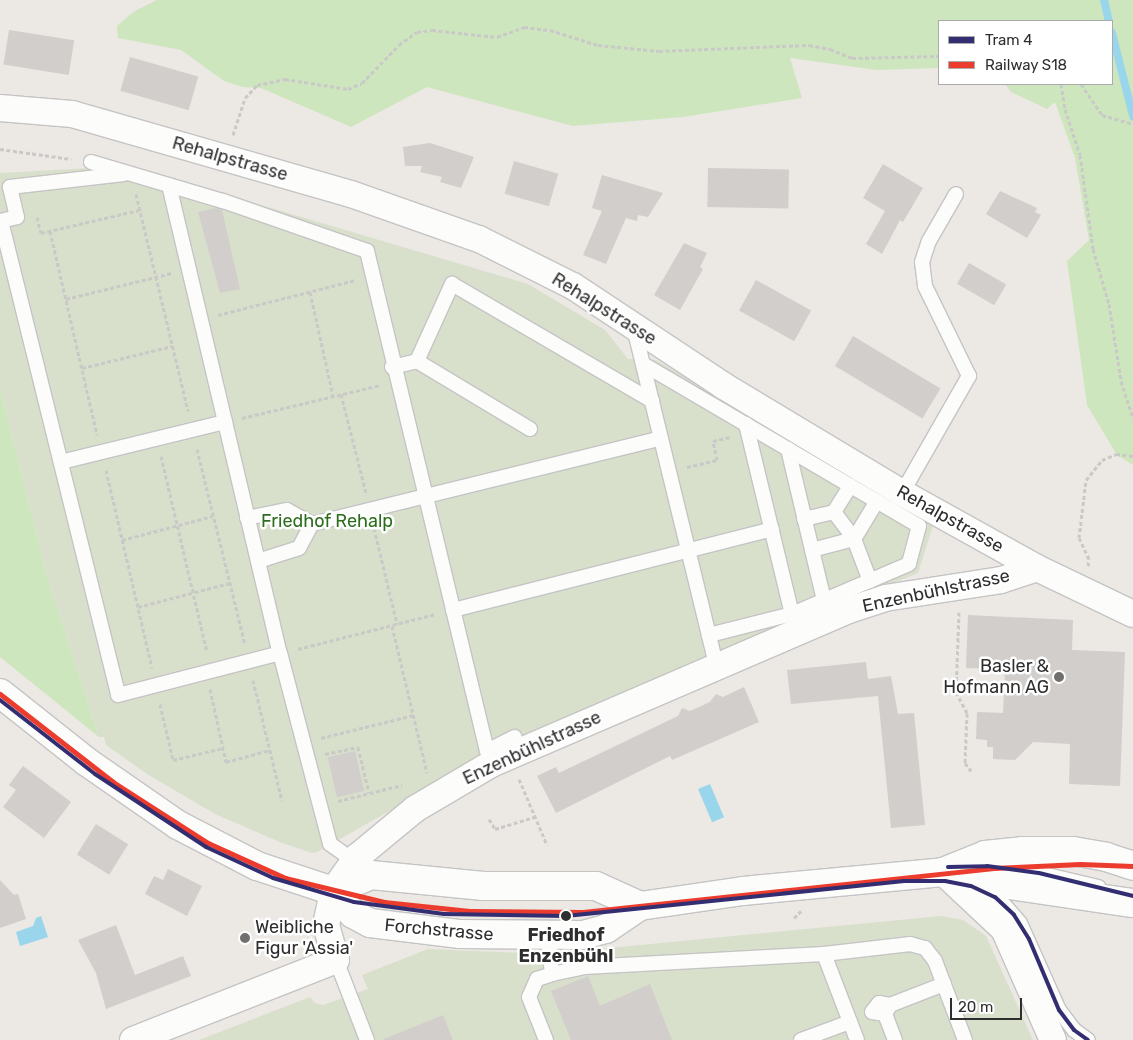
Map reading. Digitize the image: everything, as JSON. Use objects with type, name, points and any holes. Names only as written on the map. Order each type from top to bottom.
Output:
[{"type":"main road","points":[[0,693],[87,762],[194,834],[265,869],[333,891],[371,875],[483,886],[596,886],[640,906]]},
{"type":"main road","name":"Forchstrasse","points":[[333,891],[353,914],[370,923],[460,934],[548,936],[596,934],[640,906],[743,891],[943,872],[986,855],[1022,851],[1080,852],[1133,866]]},
{"type":"main road","name":"Forchstrasse","points":[[943,872],[1009,885],[1133,902]]},
{"type":"street","name":"Rehalpstrasse","points":[[0,108],[72,114],[227,157],[350,194],[479,239],[573,286],[724,386],[902,493],[1038,568],[1133,614]]},
{"type":"street","name":"Enzenbühlstrasse","points":[[336,960],[326,925],[333,891],[354,862],[415,809],[490,764],[716,664],[885,598],[1001,580],[1038,568]]},
{"type":"street","points":[[943,872],[1004,930],[1053,1040]]},
{"type":"street","points":[[133,1040],[336,960]]},
{"type":"lane","points":[[91,162],[169,185],[367,251],[392,367],[487,751],[515,737]]},
{"type":"lane","points":[[131,174],[10,187],[17,217],[1,220],[118,695],[280,654]]},
{"type":"lane","points":[[169,185],[280,654],[330,844],[354,862]]},
{"type":"lane","points":[[902,493],[969,376],[925,286],[922,262],[929,241],[956,194]]},
{"type":"lane","points":[[417,361],[452,284],[652,401]]},
{"type":"lane","points":[[634,328],[716,664]]},
{"type":"lane","points":[[392,367],[417,361],[530,428]]},
{"type":"lane","points":[[643,364],[747,429],[788,449],[920,526],[909,564],[792,614],[709,635]]},
{"type":"lane","points":[[61,462],[225,422]]},
{"type":"lane","points":[[747,429],[792,614]]},
{"type":"lane","points":[[247,518],[287,510],[312,524],[661,438]]},
{"type":"lane","points":[[788,449],[824,600]]},
{"type":"lane","points":[[804,519],[834,512],[850,486]]},
{"type":"lane","points":[[812,550],[854,539],[877,501]]},
{"type":"lane","points":[[834,512],[854,539],[870,581]]},
{"type":"lane","points":[[258,561],[299,548],[312,524]]},
{"type":"lane","points":[[453,610],[772,529]]},
{"type":"lane","points":[[943,872],[1031,872],[1066,878],[1133,896]]},
{"type":"lane","points":[[943,872],[990,894],[1011,911],[1029,939],[1059,1010],[1074,1030],[1088,1040]]},
{"type":"lane","points":[[548,936],[552,974]]},
{"type":"lane","points":[[546,1040],[529,997],[537,979],[552,974],[585,968],[824,954],[910,944],[925,948],[935,961],[965,1040]]},
{"type":"lane","points":[[824,954],[857,1040]]},
{"type":"lane","points":[[336,960],[367,1040]]},
{"type":"lane","points":[[895,1040],[888,1010],[944,984]]},
{"type":"lane","points":[[802,1040],[850,1022]]},
{"type":"path","points":[[227,157],[245,98],[257,85],[285,78],[348,89],[362,82],[399,44],[416,32],[432,30],[497,37],[524,27],[550,30],[598,45],[659,51],[809,45],[852,58],[938,56]]},
{"type":"path","points":[[1061,85],[1065,109],[1080,155],[1093,249],[1109,304],[1121,381],[1133,419]]},
{"type":"path","points":[[1083,85],[1102,114],[1120,122],[1133,124]]},
{"type":"path","points":[[0,149],[91,162]]},
{"type":"path","points":[[131,174],[282,801]]},
{"type":"path","points":[[41,233],[139,210]]},
{"type":"path","points":[[50,231],[174,760],[223,748]]},
{"type":"path","points":[[66,299],[188,269]]},
{"type":"path","points":[[200,320],[372,276]]},
{"type":"path","points":[[310,292],[333,396]]},
{"type":"path","points":[[82,368],[172,346]]},
{"type":"path","points":[[225,422],[396,381]]},
{"type":"path","points":[[669,471],[717,460],[713,441],[747,429]]},
{"type":"path","points":[[156,439],[193,593],[226,762],[270,750]]},
{"type":"path","points":[[1074,585],[1087,573],[1089,559],[1079,538],[1086,480],[1102,460],[1116,454],[1133,456]]},
{"type":"path","points":[[122,540],[214,516]]},
{"type":"path","points":[[138,607],[230,584]]},
{"type":"path","points":[[960,586],[956,692],[966,713],[965,763],[971,771]]},
{"type":"path","points":[[280,654],[453,610]]},
{"type":"path","points":[[392,626],[429,779]]},
{"type":"path","points":[[304,742],[414,715]]},
{"type":"path","points":[[308,758],[358,746],[369,794]]},
{"type":"path","points":[[513,773],[519,779],[547,845]]},
{"type":"path","points":[[320,805],[384,790]]},
{"type":"path","points":[[489,819],[495,829],[534,817]]},
{"type":"green space","points":[[157,0],[1133,0],[1133,465],[1117,455],[1087,405],[1067,261],[1089,240],[1075,158],[1055,102],[1047,109],[1011,92],[1006,85],[1113,85],[1113,20],[938,20],[938,68],[877,70],[790,58],[802,98],[683,117],[573,126],[427,87],[351,127],[261,88],[242,87],[224,81],[181,50],[118,38],[117,26],[133,12]]},
{"type":"green space","name":"Friedhof Rehalp","points":[[92,155],[528,284],[605,330],[628,359],[656,360],[934,522],[918,573],[714,656],[488,755],[317,852],[312,853],[282,843],[215,814],[147,774],[106,745],[104,737],[99,737],[47,576],[0,387],[0,173],[90,168]]},
{"type":"green space","points":[[0,387],[47,576],[99,737],[0,657]]},
{"type":"green space","name":"Friedhof Enzenbühl","points":[[941,916],[963,920],[986,936],[1033,1040],[199,1040],[310,997],[315,1003],[323,1005],[368,989],[362,975],[428,949],[525,953],[527,956]]},
{"type":"water","points":[[710,784],[724,817],[712,822],[698,789]]},
{"type":"water","points":[[41,916],[48,937],[20,946],[16,932],[33,926],[36,918]]},
{"type":"building","points":[[9,30],[74,40],[69,75],[4,65]]},
{"type":"building","points":[[130,57],[198,77],[189,110],[120,91]]},
{"type":"building","points":[[430,143],[474,157],[461,188],[440,182],[442,177],[420,172],[422,166],[405,166],[403,147]]},
{"type":"building","points":[[514,161],[558,174],[549,206],[505,194]]},
{"type":"building","points":[[883,164],[923,188],[903,222],[900,220],[882,254],[866,244],[885,211],[863,198]]},
{"type":"building","points":[[708,168],[789,169],[788,208],[707,207]]},
{"type":"building","points":[[602,175],[663,193],[648,217],[638,215],[637,221],[626,218],[606,264],[583,255],[602,211],[592,208]]},
{"type":"building","points":[[1000,191],[1037,208],[1035,212],[1041,215],[1027,238],[986,214]]},
{"type":"building","points":[[216,208],[222,210],[240,289],[220,293],[198,212]]},
{"type":"building","points":[[684,243],[707,253],[700,267],[703,269],[680,310],[654,295]]},
{"type":"building","points":[[969,263],[1006,284],[994,305],[957,284]]},
{"type":"building","points":[[756,280],[811,311],[794,341],[739,311]]},
{"type":"building","points":[[853,336],[940,389],[922,419],[835,366]]},
{"type":"building","points":[[968,615],[1073,620],[1072,650],[1125,652],[1120,786],[1069,784],[1070,744],[1033,742],[1015,760],[993,759],[993,747],[987,747],[987,740],[976,739],[977,712],[1003,713],[1005,669],[966,668]]},
{"type":"building","points":[[866,662],[868,679],[891,676],[898,714],[914,713],[925,825],[891,828],[878,696],[791,704],[787,670]]},
{"type":"building","points":[[744,687],[759,722],[672,760],[670,756],[556,813],[537,776],[556,767],[559,773],[678,716],[682,708],[690,711],[710,702],[716,694],[723,697]]},
{"type":"building","points":[[355,751],[364,791],[337,797],[328,757]]},
{"type":"building","points":[[23,766],[71,802],[44,838],[3,807],[16,790],[9,785]]},
{"type":"building","points":[[96,824],[128,844],[109,875],[77,855]]},
{"type":"building","points":[[168,869],[202,886],[187,916],[145,894],[154,876],[163,880]]},
{"type":"building","points":[[0,880],[14,895],[18,894],[26,919],[0,928]]},
{"type":"building","points":[[116,925],[135,975],[183,956],[191,976],[106,1009],[96,973],[78,940]]},
{"type":"building","points":[[588,976],[600,1006],[650,984],[672,1040],[571,1040],[551,991]]},
{"type":"building","points":[[443,1015],[453,1040],[384,1040],[384,1039]]},
{"type":"waterway","points":[[1104,0],[1109,20]]},
{"type":"waterway","points":[[1113,37],[1133,116]]},
{"type":"tram line","name":"4","points":[[0,700],[95,774],[206,847],[273,878],[354,902],[444,914],[566,916],[904,881],[945,881],[971,886],[995,897],[1014,915],[1029,939],[1059,1010],[1074,1030],[1088,1040]]},
{"type":"tram line","name":"4","points":[[948,867],[987,866],[1039,873],[1133,896]]},
{"type":"rail line","name":"S18","points":[[0,694],[113,782],[208,843],[285,878],[384,902],[470,911],[583,912],[994,868],[1080,864],[1133,866]]},
{"type":"place","name":"Basler & Hofmann AG","points":[[1059,677]]},
{"type":"place","name":"Friedhof Enzenbühl","points":[[566,916]]},
{"type":"place","name":"Weibliche Figur 'Assia'","points":[[245,938]]}]
